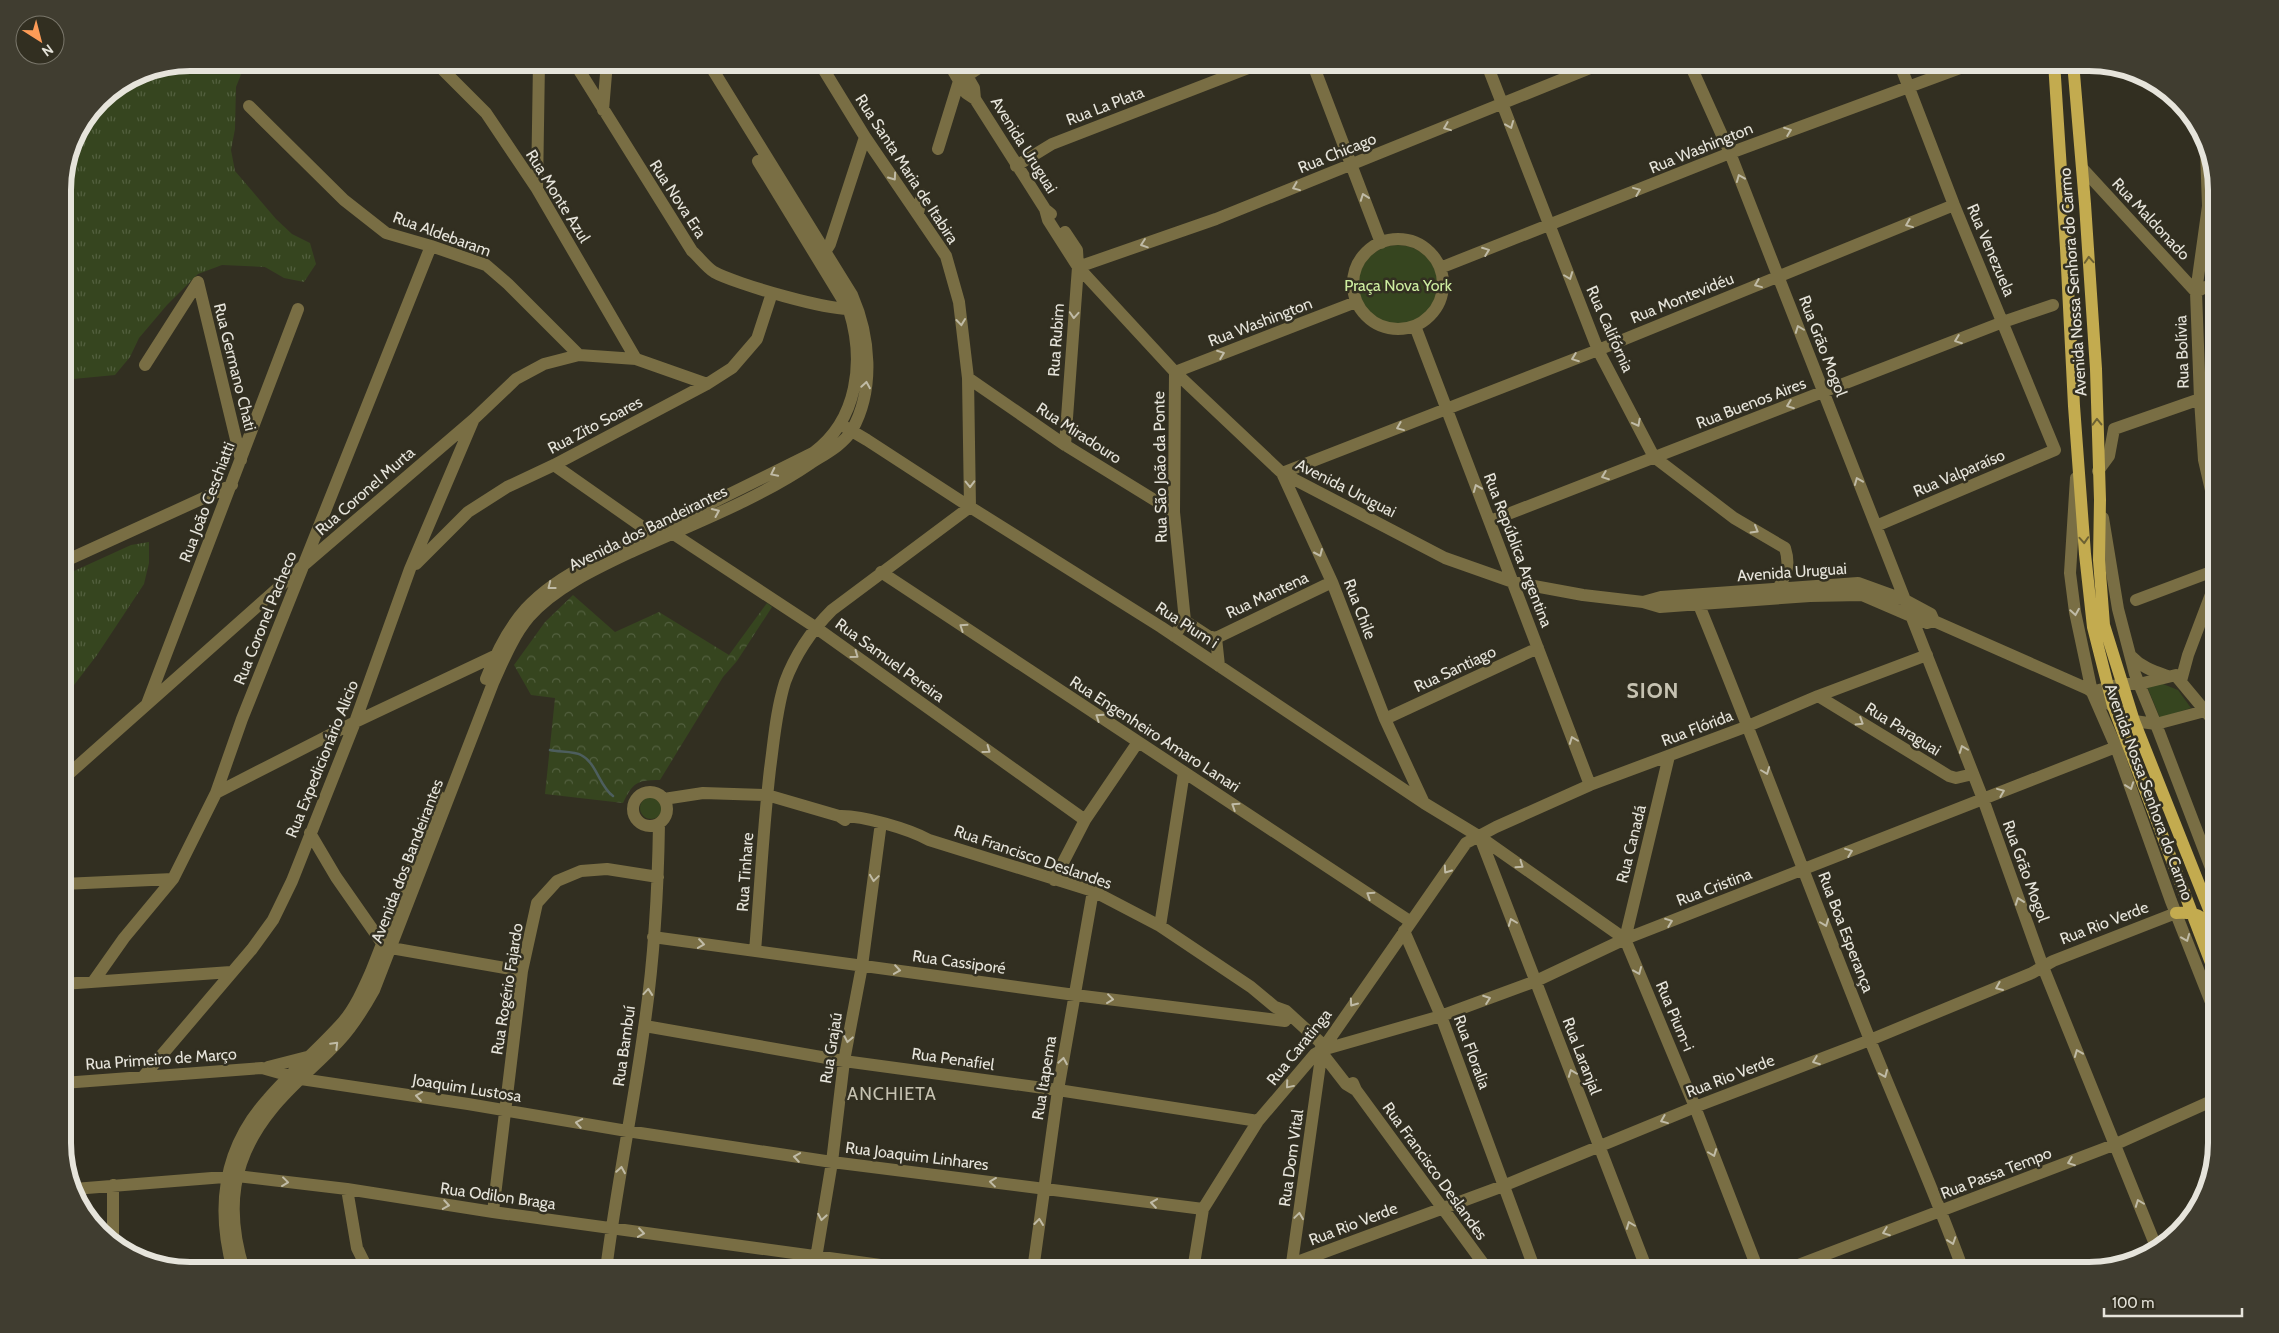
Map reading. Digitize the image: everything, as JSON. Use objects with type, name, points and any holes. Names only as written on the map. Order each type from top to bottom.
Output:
[{"type":"main road","name":"Avenida Nossa Senhora do Carmo","points":[[2055,71],[2073,397],[2093,627],[2115,685],[2134,721],[2208,907]]},
{"type":"main road","name":"Avenida Nossa Senhora do Carmo","points":[[2074,71],[2096,369],[2100,500],[2100,596],[2115,685],[2113,706],[2208,955]]},
{"type":"main road","points":[[2165,843],[2177,857],[2191,885],[2203,895],[2208,896]]},
{"type":"main road","points":[[2176,913],[2191,912],[2199,914],[2208,925]]},
{"type":"street","name":"Rua La Plata","points":[[1016,166],[1052,144],[1240,71]]},
{"type":"street","points":[[1316,71],[1381,243]]},
{"type":"street","name":"Rua Califórnia","points":[[1490,71],[1598,350],[1654,457],[1734,518],[1785,548],[1789,560],[1787,572]]},
{"type":"street","name":"Rua Chicago","points":[[1078,267],[1216,219],[1582,71]]},
{"type":"street","name":"Rua Grão Mogol","points":[[1692,71],[1730,153],[1983,800],[2043,967],[2154,1242]]},
{"type":"street","name":"Rua Venezuela","points":[[1902,71],[1954,205],[2055,450]]},
{"type":"street","name":"Rua Washington","points":[[1440,268],[1550,226],[1730,153],[1950,71]]},
{"type":"street","name":"Rua Monte Azul","points":[[445,72],[486,113],[536,189],[636,359]]},
{"type":"street","points":[[536,189],[539,72]]},
{"type":"street","name":"Rua Nova Era","points":[[580,72],[692,251],[714,272],[772,293],[853,309]]},
{"type":"street","points":[[603,110],[606,72]]},
{"type":"street","name":"Avenida dos Bandeirantes","points":[[231,1262],[224,1221],[234,1154],[264,1103],[340,1040],[360,1016],[374,990],[386,946],[495,656],[511,626],[548,587],[569,574],[813,453],[846,428],[859,412],[867,382],[867,350],[863,323],[806,239],[704,72]]},
{"type":"street","name":"Avenida dos Bandeirantes","points":[[714,72],[825,252],[853,309]]},
{"type":"street","name":"Rua Santa Maria de Itabira","points":[[825,72],[865,137],[946,256],[959,302],[968,378],[970,507]]},
{"type":"street","name":"Avenida Uruguai","points":[[958,72],[974,88],[975,98],[1016,166],[1045,209],[1054,216],[1077,250],[1078,267],[1175,372],[1282,473],[1445,558],[1513,582],[1583,595],[1643,602],[1660,607],[1810,596],[1862,595],[1910,616],[1931,622],[2092,692],[2134,721]]},
{"type":"street","name":"Avenida Uruguai","points":[[961,72],[963,78]]},
{"type":"street","points":[[938,149],[963,78],[973,72]]},
{"type":"street","name":"Rua Aldebaram","points":[[249,106],[344,200],[386,233],[486,265],[508,284],[578,355]]},
{"type":"street","points":[[806,239],[819,251],[825,252],[830,244],[865,137]]},
{"type":"street","name":"Rua Maldonado","points":[[2082,168],[2196,292]]},
{"type":"street","points":[[918,213],[922,194]]},
{"type":"street","name":"Rua Montevidéu","points":[[1282,473],[1598,350],[1954,205]]},
{"type":"street","name":"Rua Bolívia","points":[[2207,213],[2196,292],[2200,399],[2204,460],[2207,474]]},
{"type":"street","points":[[1403,239],[1416,242],[1426,249],[1440,268],[1442,280],[1441,296],[1427,319],[1415,326],[1398,329],[1381,327],[1371,322],[1356,302],[1353,288],[1356,267],[1371,248],[1381,243],[1403,239]]},
{"type":"street","name":"Rua Coronel Pacheco","points":[[93,982],[124,938],[173,879],[216,793],[242,719],[431,246]]},
{"type":"street","name":"Rua Rubim","points":[[1065,445],[1078,267]]},
{"type":"street","name":"Rua Germano Chati","points":[[144,364],[198,282],[241,460]]},
{"type":"street","points":[[2196,292],[2207,286]]},
{"type":"street","name":"Rua Zito Soares","points":[[410,569],[468,512],[507,486],[554,465],[707,384],[732,368],[757,339],[772,293]]},
{"type":"street","name":"Rua Washington","points":[[1175,372],[1356,302]]},
{"type":"street","name":"Rua Buenos Aires","points":[[1490,520],[2003,322],[2053,306]]},
{"type":"street","name":"Rua João Ceschiatti","points":[[146,706],[298,309]]},
{"type":"street","name":"Rua República Argentina","points":[[1415,326],[1590,785]]},
{"type":"street","name":"Rua Coronel Murta","points":[[72,771],[305,564],[474,419],[516,379],[544,364],[578,355],[636,359],[707,384]]},
{"type":"street","name":"Rua São João da Ponte","points":[[1175,372],[1174,512],[1185,622]]},
{"type":"street","name":"Rua Miradouro","points":[[968,378],[1065,445],[1174,512]]},
{"type":"street","points":[[2098,471],[2110,456],[2114,428],[2200,399]]},
{"type":"street","name":"Rua Expedicionário Alicio","points":[[143,1077],[252,949],[273,920],[292,881],[355,722],[410,569],[474,419]]},
{"type":"street","points":[[846,428],[873,444]]},
{"type":"street","name":"Avenida dos Bandeirantes","points":[[296,1077],[309,1056],[344,1021],[386,946],[493,683],[508,651],[529,617],[570,584],[598,567],[748,498],[798,472],[841,442],[846,428]]},
{"type":"street","points":[[841,442],[873,444]]},
{"type":"street","name":"Rua Pium i","points":[[873,444],[1161,627],[1388,780],[1480,837]]},
{"type":"street","name":"Rua Valparaíso","points":[[1876,526],[2055,450]]},
{"type":"street","name":"Avenida Nossa Senhora do Carmo","points":[[2078,456],[2070,573],[2075,612],[2092,692],[2116,746],[2176,913],[2208,993]]},
{"type":"street","points":[[554,465],[651,533]]},
{"type":"street","name":"Rua Chile","points":[[1282,473],[1332,582],[1385,719],[1424,803]]},
{"type":"street","points":[[72,558],[232,485]]},
{"type":"street","name":"Avenida Nossa Senhora do Carmo","points":[[2100,500],[2118,609],[2130,656],[2139,684],[2208,860]]},
{"type":"street","name":"Rua Tinhare","points":[[755,951],[767,795],[777,712],[783,689],[795,660],[815,626],[832,610],[970,507]]},
{"type":"street","name":"Rua Samuel Pereira","points":[[672,533],[815,626],[1085,820]]},
{"type":"street","name":"Rua Engenheiro Amaro Lanari","points":[[881,572],[1184,772],[1408,926]]},
{"type":"street","points":[[1779,588],[1787,572],[1798,586],[1810,596]]},
{"type":"street","points":[[2136,600],[2207,573]]},
{"type":"street","name":"Rua Mantena","points":[[1185,622],[1208,636],[1216,638],[1332,582]]},
{"type":"street","name":"Avenida Uruguai","points":[[1643,602],[1662,598],[1798,586],[1858,584],[1905,600],[1931,614],[1931,622]]},
{"type":"street","points":[[2092,692],[2115,685],[2139,684],[2175,677],[2188,655],[2207,604]]},
{"type":"street","name":"Rua Boa Esperança","points":[[1699,605],[1870,1040],[1942,1211],[1960,1262]]},
{"type":"street","points":[[1161,627],[1185,622]]},
{"type":"street","points":[[1174,636],[1185,622]]},
{"type":"street","points":[[1924,649],[1923,629],[1931,622]]},
{"type":"street","name":"Rua Mantena","points":[[1216,638],[1219,666]]},
{"type":"street","name":"Rua Santiago","points":[[1385,719],[1538,648]]},
{"type":"street","name":"Rua Flórida","points":[[1480,837],[1496,827],[1590,785],[1748,726],[1924,649]]},
{"type":"street","points":[[216,793],[355,722],[508,651]]},
{"type":"street","points":[[2130,656],[2138,664],[2149,670],[2175,677],[2196,700],[2208,708]]},
{"type":"street","points":[[2066,680],[2085,678],[2088,671]]},
{"type":"street","name":"Rua Paraguai","points":[[1818,696],[1949,776],[1956,778],[1973,774]]},
{"type":"street","points":[[2192,714],[2196,708],[2196,700]]},
{"type":"street","points":[[2134,721],[2156,724],[2208,711]]},
{"type":"street","points":[[1054,880],[1085,820],[1138,742]]},
{"type":"street","name":"Rua Cristina","points":[[1322,1050],[1441,1016],[1536,981],[1624,939],[1983,800],[2116,746]]},
{"type":"street","name":"Rua Canadá","points":[[1624,939],[1669,756]]},
{"type":"street","points":[[1388,780],[1402,770],[1404,759]]},
{"type":"street","points":[[1160,926],[1184,772]]},
{"type":"street","points":[[645,792],[656,793],[666,806],[659,824],[648,826],[643,825],[635,818],[632,808],[636,798],[645,792]]},
{"type":"street","name":"Rua Francisco Deslandes","points":[[666,806],[703,794],[767,795],[839,816],[850,823],[915,840],[929,840]]},
{"type":"street","name":"Rua Francisco Deslandes","points":[[839,816],[851,816],[918,834],[929,840],[1093,891],[1160,926],[1246,983],[1275,1007],[1285,1021],[1314,1049],[1330,1053],[1352,1080],[1356,1090],[1482,1262]]},
{"type":"street","name":"Rua Bambuí","points":[[607,1262],[645,1026],[658,877],[659,824]]},
{"type":"street","name":"Rua Grajaú","points":[[814,1262],[832,1162],[844,1061],[862,966],[880,830]]},
{"type":"street","points":[[310,832],[336,877],[386,946],[522,971]]},
{"type":"street","name":"Rua Caratinga","points":[[1194,1262],[1203,1209],[1258,1121],[1315,1054],[1322,1050],[1466,843],[1480,837]]},
{"type":"street","name":"Rua Laranjal","points":[[1480,837],[1489,850],[1536,981],[1644,1262]]},
{"type":"street","points":[[1489,850],[1624,939]]},
{"type":"street","name":"Rua Rogério Fajardo","points":[[492,1212],[522,971],[537,903],[557,881],[581,871],[607,868],[658,877]]},
{"type":"street","points":[[72,884],[173,879]]},
{"type":"street","name":"Rua Itapema","points":[[1034,1262],[1058,1090],[1093,891]]},
{"type":"street","name":"Rua Rio Verde","points":[[1305,1262],[1503,1186],[1695,1107],[1870,1040],[2043,967],[2052,961],[2176,913]]},
{"type":"street","name":"Rua Floralia","points":[[1408,926],[1531,1262]]},
{"type":"street","name":"Rua Cassiporé","points":[[653,937],[1074,995],[1285,1021]]},
{"type":"street","name":"Rua Pium-i","points":[[1624,939],[1695,1107],[1755,1262]]},
{"type":"street","points":[[72,983],[231,972]]},
{"type":"street","points":[[1260,1019],[1275,1007]]},
{"type":"street","name":"Rua Francisco Deslandes","points":[[1275,1007],[1286,1011],[1320,1042],[1322,1050]]},
{"type":"street","name":"Rua Penafiel","points":[[645,1026],[844,1061],[1058,1090],[1258,1121]]},
{"type":"street","name":"Rua Dom Vital","points":[[1293,1262],[1322,1050]]},
{"type":"street","name":"Rua Primeiro de Março","points":[[72,1082],[262,1068],[284,1065],[309,1056]]},
{"type":"street","name":"Rua Primeiro de Março","points":[[262,1068],[296,1077]]},
{"type":"street","name":"Joaquim Lustosa","points":[[296,1077],[627,1131]]},
{"type":"street","name":"Rua Passa Tempo","points":[[1806,1262],[2116,1144],[2208,1103]]},
{"type":"street","name":"Rua Joaquim Linhares","points":[[627,1131],[832,1162],[1203,1209]]},
{"type":"street","name":"Avenida dos Bandeirantes","points":[[232,1176],[233,1225],[242,1262]]},
{"type":"street","name":"Rua Odilon Braga","points":[[80,1188],[232,1176],[347,1189],[611,1229],[802,1262]]},
{"type":"street","points":[[113,1185],[113,1233]]},
{"type":"street","points":[[347,1189],[357,1248],[364,1262]]},
{"type":"green space","points":[[183,72],[242,72],[236,87],[235,129],[231,150],[235,171],[276,219],[292,234],[310,243],[316,264],[304,282],[284,278],[265,267],[222,265],[198,274],[167,305],[139,338],[130,357],[115,375],[72,380],[72,175],[75,159],[91,124],[106,106],[124,91],[145,80]]},
{"type":"green space","name":"Praça Nova York","points":[[1398,245],[1413,248],[1426,257],[1435,270],[1438,285],[1435,300],[1426,313],[1413,322],[1398,325],[1383,322],[1370,313],[1361,300],[1358,285],[1361,270],[1370,257],[1383,248]]},
{"type":"green space","points":[[149,542],[149,563],[144,584],[97,655],[72,688],[72,572],[131,545]]},
{"type":"green space","points":[[573,595],[615,632],[659,612],[729,655],[767,603],[772,607],[737,661],[723,677],[660,780],[636,784],[623,803],[545,794],[555,698],[531,695],[514,665],[545,622]]},
{"type":"green space","points":[[2158,682],[2178,690],[2191,708],[2160,718],[2146,684]]},
{"type":"green space","points":[[651,797],[659,800],[662,808],[659,816],[651,819],[643,816],[640,808],[643,800]]},
{"type":"waterway","points":[[550,750],[581,755],[591,763],[604,786],[613,796]]},
{"type":"district","name":"SION","points":[[1653,690]]},
{"type":"district","name":"ANCHIETA","points":[[892,1094]]}]
